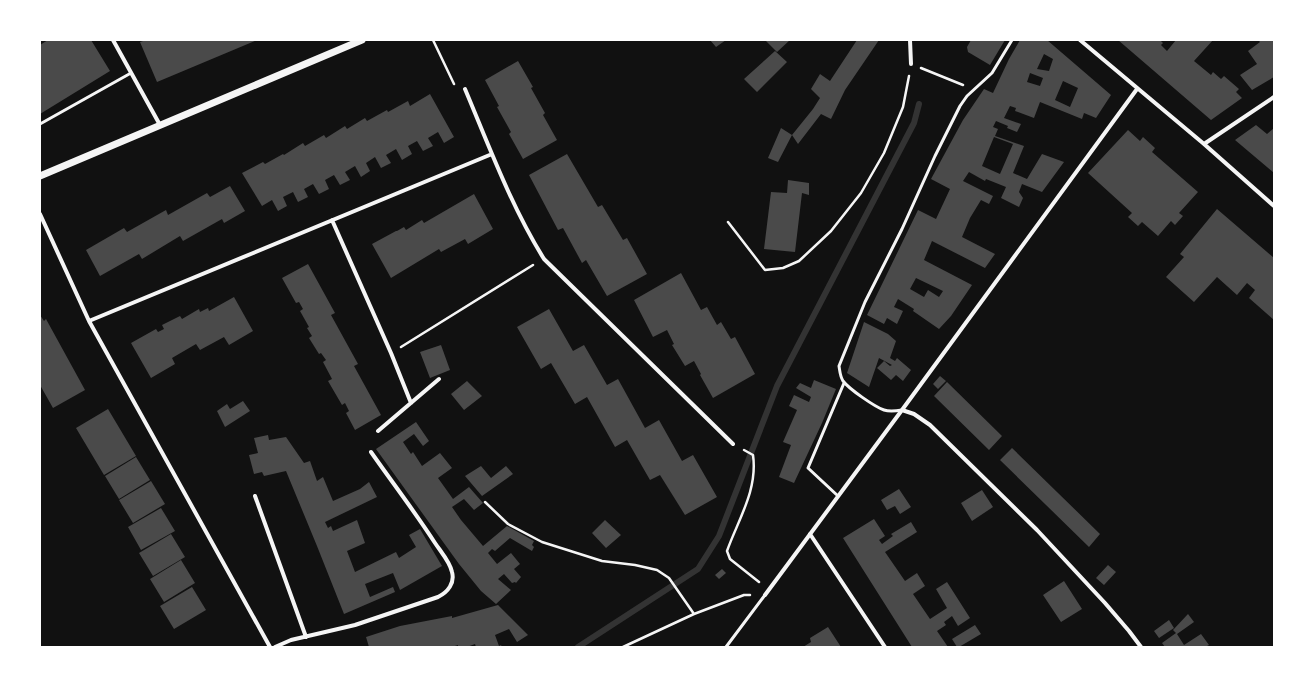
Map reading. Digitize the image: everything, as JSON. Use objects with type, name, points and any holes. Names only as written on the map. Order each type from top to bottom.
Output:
[{"type":"street","points":[[113,40],[160,126]]},
{"type":"street","points":[[40,176],[362,40]]},
{"type":"street","points":[[910,40],[911,64]]},
{"type":"street","points":[[1080,40],[1204,144],[1274,206]]},
{"type":"street","points":[[465,89],[492,154],[529,234],[544,259],[733,444]]},
{"type":"street","points":[[765,595],[1137,89]]},
{"type":"street","points":[[1204,144],[1274,97]]},
{"type":"street","points":[[89,321],[492,154]]},
{"type":"street","points":[[40,214],[89,321],[270,647]]},
{"type":"street","points":[[332,220],[391,353],[411,403]]},
{"type":"street","points":[[378,431],[439,379]]},
{"type":"street","points":[[902,410],[914,414],[930,425],[1037,530],[1105,603],[1141,647]]},
{"type":"street","points":[[275,647],[291,640],[355,625],[444,594],[452,584],[452,571],[449,563],[371,452]]},
{"type":"street","points":[[255,496],[306,637]]},
{"type":"street","points":[[810,534],[885,647]]},
{"type":"lane","points":[[902,410],[885,410],[877,407],[844,383],[840,376],[839,366],[865,302],[902,229],[935,156],[960,106],[974,89],[992,73],[1012,40]]},
{"type":"lane","points":[[40,124],[131,72]]},
{"type":"lane","points":[[838,496],[808,468],[844,383]]},
{"type":"lane","points":[[726,647],[765,595]]},
{"type":"path","points":[[433,40],[454,84],[465,89]]},
{"type":"path","points":[[728,222],[765,270],[783,268],[799,261],[831,231],[861,193],[884,153],[903,107],[911,64],[974,89]]},
{"type":"path","points":[[391,353],[544,259]]},
{"type":"path","points":[[747,452],[753,455],[754,474],[751,490],[727,551],[730,559],[768,590]]},
{"type":"path","points":[[485,502],[508,524],[542,542],[602,561],[635,565],[657,570],[669,578],[694,614]]},
{"type":"path","points":[[623,647],[694,614],[744,595],[765,595]]},
{"type":"building","points":[[48,40],[91,40],[110,71],[40,114],[40,45]]},
{"type":"building","points":[[146,40],[257,40],[157,82],[140,42]]},
{"type":"building","points":[[710,40],[726,40],[716,47]]},
{"type":"building","points":[[790,40],[777,52],[766,41]]},
{"type":"building","points":[[857,40],[879,40],[845,90],[831,119],[821,114],[798,144],[792,135],[820,98],[811,89],[820,74],[830,81]]},
{"type":"building","points":[[971,40],[1005,40],[990,65],[968,52],[967,47]]},
{"type":"building","points":[[1020,40],[1047,40],[1111,95],[1096,118],[1084,113],[1082,119],[1040,102],[1034,118],[1015,111],[1016,108],[1010,106],[1004,118],[1021,124],[1017,132],[996,121],[993,127],[998,129],[995,136],[1024,146],[1013,173],[1027,179],[1042,154],[1064,162],[1042,192],[1022,184],[1019,192],[1023,198],[1019,207],[1001,198],[1006,187],[986,179],[985,181],[969,172],[963,181],[993,196],[989,204],[981,200],[970,218],[962,237],[995,254],[985,268],[932,241],[924,260],[972,285],[951,316],[939,329],[913,311],[914,309],[898,299],[894,307],[903,311],[897,324],[887,318],[884,324],[867,315],[918,210],[936,219],[950,189],[931,179],[963,120],[984,89],[993,93]],"holes":[[[1044,54],[1053,59],[1049,71],[1037,69]],[[1030,73],[1043,78],[1040,86],[1027,82]],[[1063,81],[1078,88],[1070,107],[1055,100]],[[994,137],[1013,144],[1000,174],[982,166]],[[916,278],[943,291],[939,297],[928,290],[924,297],[910,289]]]},
{"type":"building","points":[[1118,40],[1160,40],[1163,43],[1161,45],[1167,51],[1176,40],[1213,40],[1194,61],[1211,75],[1213,72],[1221,79],[1224,76],[1239,89],[1236,92],[1242,98],[1211,120]]},
{"type":"building","points":[[1258,40],[1274,40],[1274,77],[1252,90],[1240,75],[1257,64],[1248,51],[1260,42]]},
{"type":"building","points":[[775,51],[787,62],[757,92],[744,79]]},
{"type":"building","points":[[518,61],[533,87],[531,88],[545,113],[543,115],[557,140],[523,159],[509,134],[511,132],[497,107],[499,106],[485,80]]},
{"type":"building","points":[[430,94],[454,137],[444,143],[438,132],[428,138],[433,146],[423,151],[417,141],[408,146],[412,154],[402,160],[396,149],[386,155],[391,163],[381,168],[375,157],[366,163],[370,171],[361,177],[355,166],[345,172],[350,180],[340,185],[334,175],[325,180],[329,189],[319,194],[313,184],[304,189],[308,197],[298,202],[293,192],[283,197],[287,206],[278,211],[272,200],[262,206],[242,173],[263,162],[265,164],[283,154],[284,155],[303,143],[305,146],[324,135],[326,138],[345,126],[347,129],[365,118],[367,121],[408,101],[410,106]]},
{"type":"building","points":[[1256,125],[1267,134],[1274,128],[1274,173],[1235,140]]},
{"type":"building","points":[[781,128],[792,135],[778,162],[768,158]]},
{"type":"building","points":[[1128,130],[1140,141],[1143,137],[1155,148],[1152,152],[1198,192],[1179,213],[1183,216],[1175,225],[1171,221],[1158,236],[1142,222],[1138,226],[1128,217],[1132,213],[1088,173]]},
{"type":"building","points":[[567,154],[598,207],[602,205],[623,240],[627,238],[647,274],[607,296],[586,260],[582,263],[563,228],[558,230],[529,175]]},
{"type":"building","points":[[788,180],[809,183],[809,195],[802,193],[795,252],[764,249],[771,192],[787,193]]},
{"type":"building","points":[[230,186],[245,211],[224,223],[222,219],[183,241],[180,236],[142,259],[139,254],[100,276],[86,250],[124,228],[127,232],[166,210],[168,215],[207,193],[210,197]]},
{"type":"building","points":[[474,194],[493,229],[468,244],[465,239],[441,252],[439,249],[391,278],[372,244],[404,227],[406,230],[422,220],[424,223]]},
{"type":"building","points":[[1217,209],[1274,258],[1274,320],[1249,298],[1255,290],[1247,283],[1237,295],[1217,277],[1194,302],[1166,277],[1184,257],[1180,254]]},
{"type":"building","points":[[308,264],[335,313],[331,315],[358,364],[354,366],[381,415],[355,430],[346,413],[349,411],[345,403],[342,405],[328,381],[332,379],[323,362],[326,360],[321,353],[319,354],[309,338],[312,336],[307,328],[309,327],[300,311],[303,309],[299,302],[296,303],[282,278]]},
{"type":"building","points":[[681,273],[701,310],[707,307],[717,325],[721,322],[731,339],[735,337],[755,374],[713,398],[694,361],[685,366],[672,345],[674,344],[667,330],[653,337],[634,300]]},
{"type":"building","points":[[234,297],[253,331],[229,345],[224,337],[200,350],[196,344],[172,358],[175,364],[151,378],[131,343],[156,329],[158,332],[164,329],[162,325],[180,316],[182,319],[199,309],[200,312],[208,308],[209,311]]},
{"type":"building","points":[[549,309],[573,351],[584,345],[607,385],[618,379],[645,428],[659,420],[682,461],[693,455],[717,497],[685,515],[660,475],[650,480],[627,440],[615,447],[587,397],[575,404],[551,363],[541,369],[517,327]]},
{"type":"building","points":[[40,315],[44,321],[46,319],[85,390],[53,408],[40,385]]},
{"type":"building","points":[[864,322],[888,334],[896,341],[890,358],[895,361],[897,358],[911,370],[903,381],[896,375],[891,380],[877,368],[884,361],[890,366],[892,365],[879,358],[869,387],[847,373]]},
{"type":"building","points":[[441,345],[450,370],[430,378],[420,352]]},
{"type":"building","points":[[940,376],[946,381],[938,389],[933,384]]},
{"type":"building","points":[[814,380],[836,389],[794,483],[779,477],[791,445],[783,442],[797,410],[789,406],[794,395],[809,402],[811,397],[796,388],[800,383],[811,388]]},
{"type":"building","points":[[467,381],[482,396],[464,410],[451,394]]},
{"type":"building","points":[[947,382],[1002,436],[989,450],[934,396]]},
{"type":"building","points":[[243,401],[250,411],[225,427],[217,411],[227,404],[230,409]]},
{"type":"building","points":[[108,409],[136,456],[104,475],[76,428]]},
{"type":"building","points":[[416,422],[429,441],[423,446],[414,434],[403,442],[411,454],[413,452],[422,466],[440,453],[452,468],[438,478],[453,499],[469,487],[483,503],[474,510],[464,499],[452,507],[483,546],[507,526],[534,541],[532,551],[510,538],[495,551],[492,549],[488,553],[497,564],[511,553],[520,564],[514,569],[521,577],[516,583],[512,583],[504,574],[498,579],[511,590],[496,604],[481,591],[459,564],[376,449]]},
{"type":"building","points":[[268,435],[269,440],[286,437],[304,463],[310,461],[317,481],[323,477],[333,501],[360,489],[369,482],[377,497],[325,522],[328,528],[331,526],[333,531],[357,520],[365,543],[347,551],[355,572],[396,552],[399,558],[416,547],[409,535],[420,529],[442,566],[400,590],[393,573],[365,584],[370,597],[393,587],[395,592],[344,614],[286,471],[264,476],[262,472],[254,474],[249,455],[258,453],[254,438]]},
{"type":"building","points":[[1012,448],[1100,534],[1089,547],[1000,460]]},
{"type":"building","points":[[136,457],[150,480],[119,499],[105,476]]},
{"type":"building","points":[[481,466],[491,478],[506,466],[513,474],[482,496],[465,476]]},
{"type":"building","points":[[151,481],[165,504],[133,523],[119,500]]},
{"type":"building","points":[[899,489],[911,507],[900,514],[895,506],[887,510],[881,500]]},
{"type":"building","points":[[982,490],[993,507],[972,521],[961,503]]},
{"type":"building","points":[[161,508],[175,531],[141,550],[128,527]]},
{"type":"building","points":[[874,519],[885,536],[879,540],[882,544],[893,536],[891,534],[911,522],[917,532],[885,552],[905,581],[917,573],[925,586],[913,594],[930,619],[947,608],[936,589],[947,582],[970,618],[958,626],[952,616],[944,622],[946,625],[937,631],[948,647],[912,647],[843,538]]},
{"type":"building","points":[[605,520],[621,535],[606,548],[592,533]]},
{"type":"building","points":[[171,534],[185,557],[153,576],[139,553]]},
{"type":"building","points":[[181,560],[195,583],[164,602],[150,579]]},
{"type":"building","points":[[1108,565],[1116,572],[1104,585],[1096,578]]},
{"type":"building","points":[[722,569],[726,573],[719,579],[715,575]]},
{"type":"building","points":[[1064,581],[1082,609],[1061,622],[1043,595]]},
{"type":"building","points":[[192,587],[206,610],[174,629],[160,606]]},
{"type":"building","points":[[498,605],[528,635],[517,642],[509,629],[495,635],[499,646],[501,645],[502,647],[476,647],[475,644],[467,647],[458,647],[458,645],[452,647],[369,647],[366,637],[400,626],[452,616],[452,618]]},
{"type":"building","points":[[1188,614],[1194,622],[1177,634],[1184,645],[1201,634],[1209,645],[1205,647],[1165,647],[1162,643],[1176,633],[1173,630]]},
{"type":"building","points":[[1169,620],[1174,628],[1159,638],[1154,631]]},
{"type":"building","points":[[975,625],[981,634],[957,647],[952,639]]},
{"type":"building","points":[[828,627],[841,647],[803,647],[811,642],[810,638]]},
{"type":"waterway","points":[[578,647],[698,569],[719,536],[777,386],[914,123],[919,104]]}]
